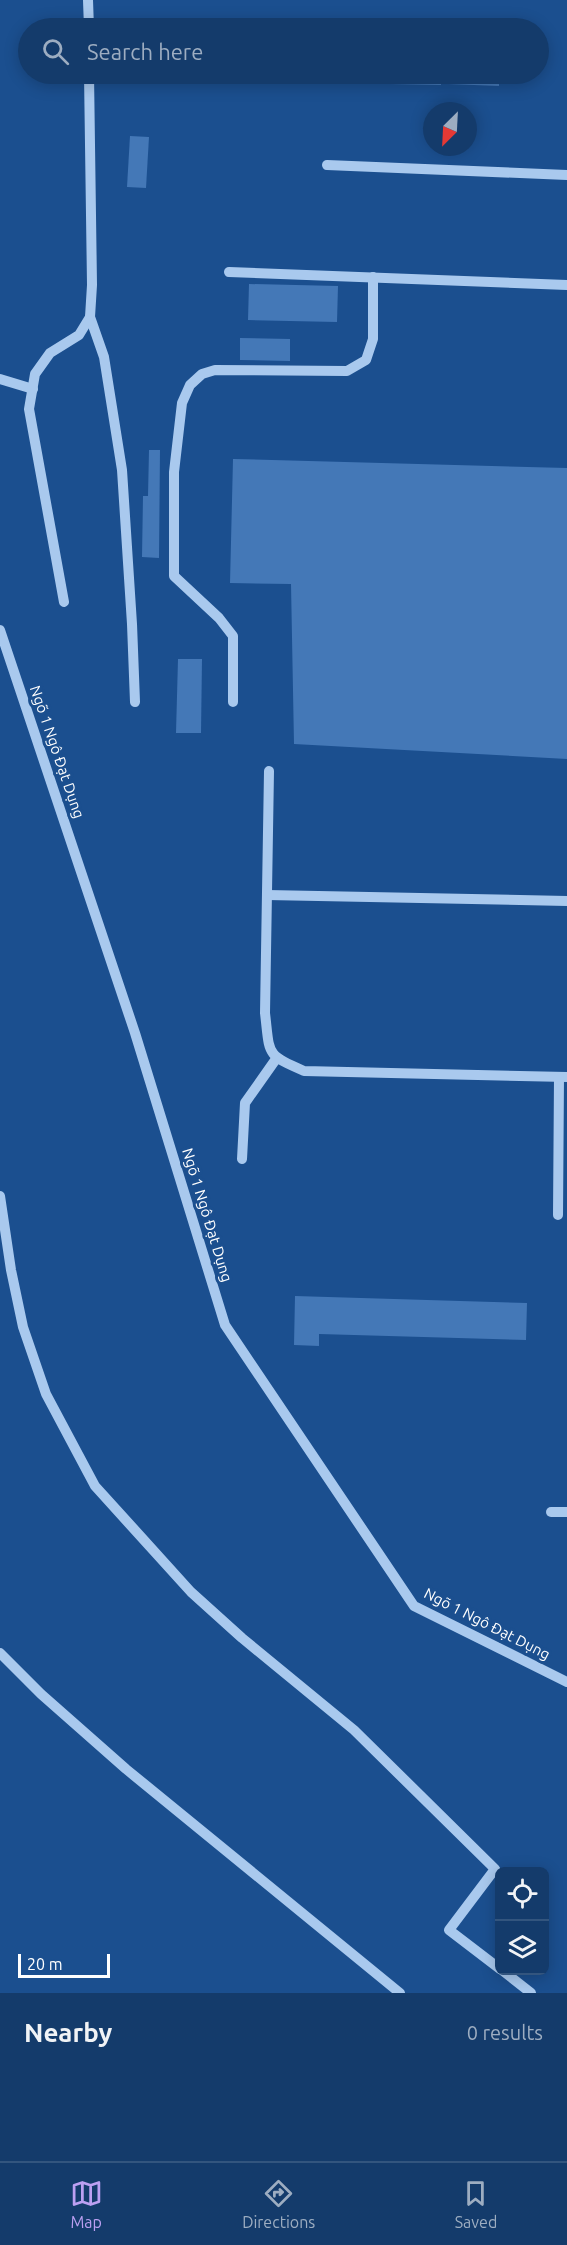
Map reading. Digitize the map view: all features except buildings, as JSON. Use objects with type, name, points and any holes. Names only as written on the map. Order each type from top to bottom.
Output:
[{"type":"street","points":[[88,0],[88,18]]},
{"type":"street","points":[[89,84],[92,285],[90,317],[104,357],[122,470],[135,702]]},
{"type":"street","points":[[327,165],[567,175]]},
{"type":"street","points":[[229,272],[567,285]]},
{"type":"street","points":[[233,702],[232,636],[219,618],[174,576],[174,472],[182,402],[190,385],[202,374],[215,370],[347,371],[366,360],[373,339],[373,277]]},
{"type":"street","points":[[64,602],[29,409],[35,374],[50,353],[79,335],[90,317]]},
{"type":"street","points":[[0,379],[33,389]]},
{"type":"street","name":"Ngõ 1 Ngô Đạt Dụng","points":[[0,630],[135,1033],[225,1325],[414,1606],[567,1682]]},
{"type":"street","points":[[269,771],[265,1013],[269,1048],[276,1059],[304,1071],[563,1077],[558,1215]]},
{"type":"street","points":[[267,895],[567,901]]},
{"type":"street","points":[[242,1159],[245,1103],[276,1059]]},
{"type":"street","points":[[0,1196],[11,1270],[23,1327],[46,1394],[95,1486],[191,1592],[242,1638],[354,1730],[495,1869],[449,1930],[495,1965]]},
{"type":"street","points":[[551,1512],[567,1512]]},
{"type":"street","points":[[0,1653],[41,1694],[126,1769],[400,1993]]},
{"type":"street","points":[[508,1975],[531,1993]]}]
